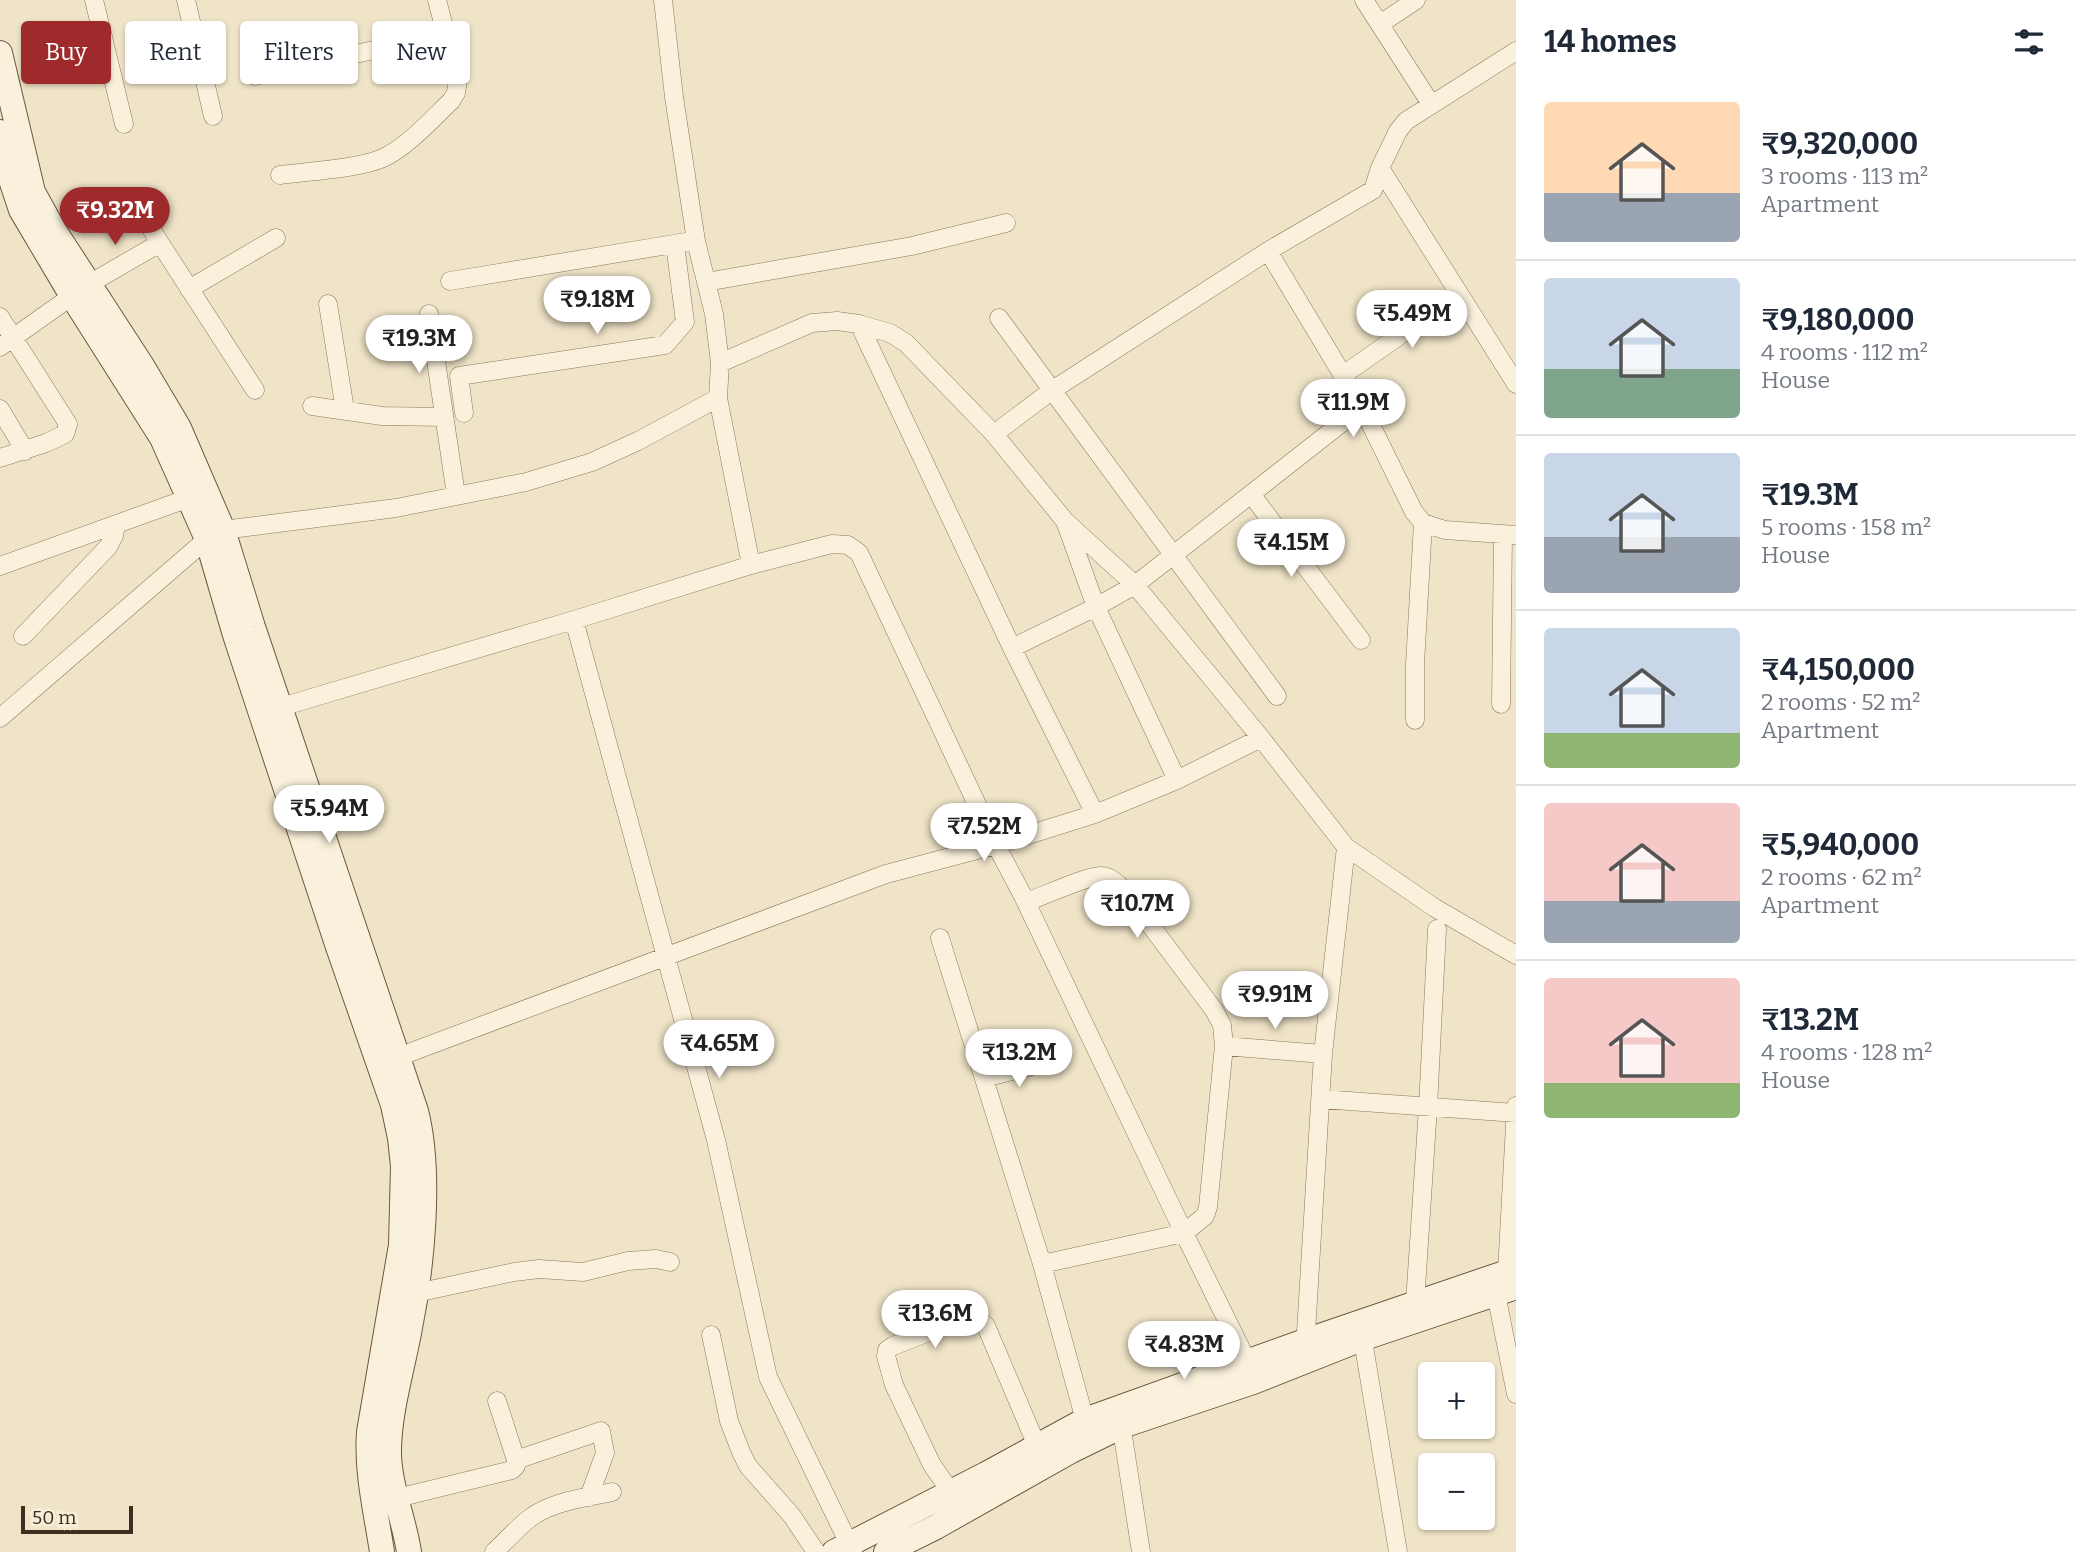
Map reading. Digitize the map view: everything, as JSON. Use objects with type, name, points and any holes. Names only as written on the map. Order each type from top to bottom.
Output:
[{"type":"street","points":[[94,0],[124,124]]},
{"type":"street","points":[[186,0],[213,116]]},
{"type":"street","points":[[437,0],[443,21]]},
{"type":"street","points":[[663,0],[674,97],[696,241],[714,314],[720,359],[718,398],[751,565]]},
{"type":"street","points":[[1364,0],[1431,104]]},
{"type":"street","points":[[1380,24],[1416,0]]},
{"type":"street","points":[[994,434],[1051,391],[1268,251],[1373,190],[1380,168],[1406,121],[1516,51]]},
{"type":"street","points":[[0,53],[33,192],[54,230],[80,290]]},
{"type":"street","points":[[280,175],[366,163],[383,158],[398,149],[451,102],[457,84]]},
{"type":"street","points":[[0,132],[21,210],[80,290],[135,354],[215,535],[271,710],[338,947],[385,1080],[400,1138],[403,1201],[401,1245],[369,1432],[368,1452],[382,1552]]},
{"type":"street","points":[[1380,168],[1516,384]]},
{"type":"street","points":[[134,198],[254,390]]},
{"type":"street","points":[[706,282],[912,246],[1006,223]]},
{"type":"street","points":[[189,289],[276,239]]},
{"type":"street","points":[[450,281],[696,241]]},
{"type":"street","points":[[7,342],[80,290],[160,243]]},
{"type":"street","points":[[464,413],[458,376],[665,345],[685,322],[675,244]]},
{"type":"street","points":[[1268,251],[1362,407],[1414,512],[1423,523],[1445,530],[1509,535],[1501,704]]},
{"type":"street","points":[[1343,375],[1459,293]]},
{"type":"street","points":[[328,304],[345,410]]},
{"type":"street","points":[[429,314],[456,495]]},
{"type":"street","points":[[0,317],[7,342],[68,424],[65,434],[0,458]]},
{"type":"street","points":[[999,318],[1277,696]]},
{"type":"street","points":[[720,359],[812,323],[837,321],[859,324],[890,333],[906,343],[994,434],[1065,521],[1135,586],[1346,846],[1435,908],[1516,955]]},
{"type":"street","points":[[859,324],[1012,648],[1094,814]]},
{"type":"street","points":[[0,718],[215,535],[396,508],[526,482],[592,462],[638,441],[718,398]]},
{"type":"street","points":[[313,406],[445,424]]},
{"type":"street","points":[[1012,648],[1135,586],[1362,407]]},
{"type":"street","points":[[0,409],[24,451]]},
{"type":"street","points":[[182,460],[189,498],[215,535]]},
{"type":"street","points":[[1251,494],[1361,640]]},
{"type":"street","points":[[0,566],[189,498]]},
{"type":"street","points":[[1065,521],[1096,607],[1177,780]]},
{"type":"street","points":[[1415,720],[1415,664],[1423,523]]},
{"type":"street","points":[[23,636],[108,547],[116,524]]},
{"type":"street","points":[[271,710],[751,565],[832,544],[848,545],[859,553],[996,845],[1247,1361]]},
{"type":"street","points":[[575,620],[716,1140],[768,1377],[845,1550],[1038,1446],[1088,1430],[1247,1361],[1304,1351],[1509,1281]]},
{"type":"street","points":[[271,710],[398,1056],[421,1133],[423,1200],[420,1265],[390,1439],[391,1475],[409,1552]]},
{"type":"street","points":[[398,1056],[886,874],[996,845],[1094,814],[1177,780],[1261,738]]},
{"type":"street","points":[[1304,1351],[1323,1054],[1346,846]]},
{"type":"street","points":[[1026,902],[1088,879],[1100,876],[1113,879],[1214,1010],[1222,1025],[1224,1046],[1205,1216],[1184,1233],[1042,1264]]},
{"type":"street","points":[[1415,1303],[1437,929]]},
{"type":"street","points":[[940,939],[1042,1264],[1088,1430]]},
{"type":"street","points":[[1224,1046],[1323,1054]]},
{"type":"street","points":[[984,1078],[1044,1063]]},
{"type":"street","points":[[1321,1099],[1516,1113]]},
{"type":"street","points":[[1516,1105],[1509,1281],[1516,1394]]},
{"type":"street","points":[[416,1293],[514,1272],[540,1269],[583,1272],[646,1259],[670,1262]]},
{"type":"street","points":[[1362,1330],[1415,1303],[1509,1281]]},
{"type":"street","points":[[951,1492],[932,1465],[894,1385],[886,1356],[887,1350],[893,1346],[967,1317],[976,1318],[986,1326],[1038,1446]]},
{"type":"street","points":[[1362,1330],[1398,1552]]},
{"type":"street","points":[[711,1335],[729,1421],[741,1452],[748,1466],[792,1516],[816,1552]]},
{"type":"street","points":[[1119,1417],[1253,1382],[1304,1351]]},
{"type":"street","points":[[397,1498],[512,1470],[516,1466],[516,1460],[497,1401]]},
{"type":"street","points":[[1119,1417],[1141,1552]]},
{"type":"street","points":[[886,1552],[936,1527],[1088,1430]]},
{"type":"street","points":[[516,1460],[601,1431],[605,1453],[589,1497]]},
{"type":"street","points":[[494,1552],[529,1518],[544,1509],[612,1492]]}]
